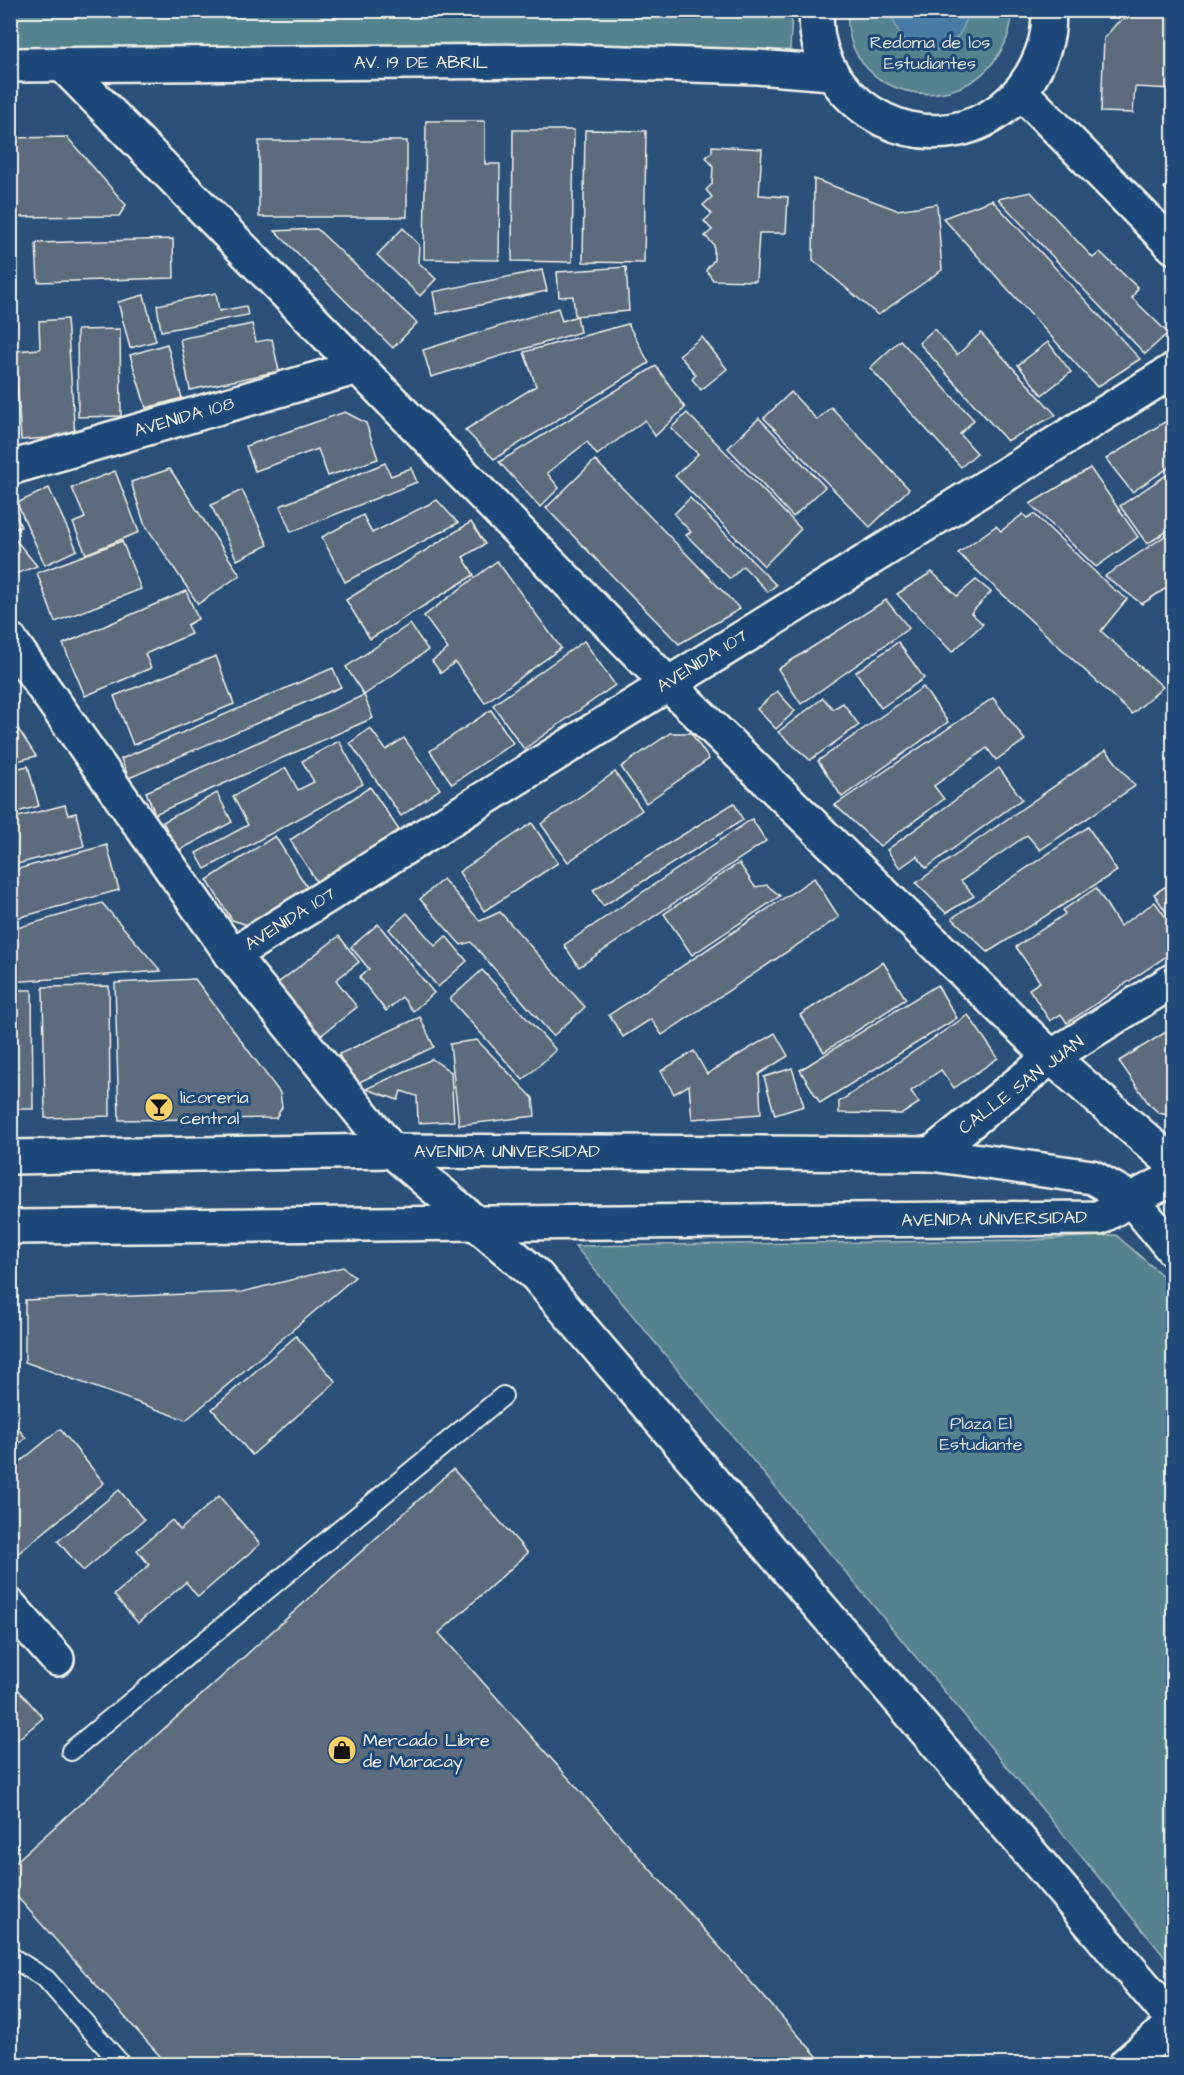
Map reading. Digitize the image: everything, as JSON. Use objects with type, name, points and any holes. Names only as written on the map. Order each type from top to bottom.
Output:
[{"type":"street","points":[[817,10],[820,46],[831,73],[853,102],[885,123],[921,132],[957,130],[992,116],[1021,92],[1041,59],[1049,21],[1048,10]]},
{"type":"street","name":"AV. 19 DE ABRIL","points":[[10,65],[559,61],[757,67],[831,73]]},
{"type":"street","points":[[63,65],[667,683],[1051,1057],[1173,1164]]},
{"type":"street","points":[[1021,92],[1173,247]]},
{"type":"street","name":"AVENIDA 108","points":[[10,468],[358,366]]},
{"type":"street","name":"AVENIDA 107","points":[[232,955],[1173,370]]},
{"type":"street","points":[[10,640],[232,955],[392,1151],[536,1275],[1173,2022],[1126,2064]]},
{"type":"street","name":"CALLE SAN JUAN","points":[[932,1154],[1051,1057],[1173,980]]},
{"type":"street","name":"AVENIDA UNIVERSIDAD","points":[[10,1157],[392,1151],[932,1154],[1092,1177],[1131,1199],[1099,1218],[478,1225],[10,1227]]},
{"type":"street","points":[[1173,1178],[1131,1199],[1173,1251]]},
{"type":"street","points":[[10,1605],[57,1659]]},
{"type":"lane","points":[[71,1751],[503,1396]]},
{"type":"lane","points":[[10,1956],[46,1979],[121,2064]]},
{"type":"green space","name":"Redoma de los Estudiantes","points":[[848,10],[1011,10],[1011,22],[1002,49],[980,76],[956,89],[930,94],[905,90],[881,80],[863,63],[851,39]]},
{"type":"green space","points":[[10,11],[792,11],[790,50],[11,57]]},
{"type":"green space","name":"Plaza El Estudiante","points":[[1116,1235],[1165,1278],[1173,1300],[1173,1967],[575,1246],[1031,1240]]},
{"type":"water","points":[[892,11],[968,11],[963,28],[954,40],[942,48],[930,50],[917,48],[905,40],[897,28]]},
{"type":"building","points":[[1142,10],[1174,10],[1174,89],[1135,87],[1133,113],[1101,112],[1104,38],[1117,23]]},
{"type":"building","points":[[426,121],[485,121],[485,164],[500,164],[499,260],[424,259]]},
{"type":"building","points":[[513,130],[574,130],[572,262],[512,261]]},
{"type":"building","points":[[585,130],[646,131],[644,263],[583,262]]},
{"type":"building","points":[[67,137],[126,205],[119,216],[10,217],[10,138]]},
{"type":"building","points":[[259,141],[407,141],[407,217],[259,217]]},
{"type":"building","points":[[712,146],[762,149],[759,195],[788,197],[786,233],[759,233],[756,281],[713,280],[706,270],[714,260],[714,245],[705,236],[712,230],[704,221],[712,214],[703,205],[712,197],[706,190],[712,184],[713,166],[706,157],[712,152]]},
{"type":"building","points":[[1174,178],[1174,197],[1164,188]]},
{"type":"building","points":[[814,179],[897,210],[937,204],[942,270],[878,315],[813,260]]},
{"type":"building","points":[[1031,192],[1093,258],[1100,252],[1138,288],[1132,298],[1168,333],[1145,354],[998,199]]},
{"type":"building","points":[[992,200],[1140,359],[1097,387],[943,218]]},
{"type":"building","points":[[403,228],[419,245],[418,262],[436,279],[420,296],[377,255]]},
{"type":"building","points":[[317,229],[417,323],[393,348],[275,231]]},
{"type":"building","points":[[173,239],[174,278],[38,282],[36,243]]},
{"type":"building","points":[[626,267],[629,311],[575,316],[573,296],[559,297],[557,272]]},
{"type":"building","points":[[542,270],[547,291],[437,314],[433,292]]},
{"type":"building","points":[[216,293],[219,311],[246,306],[248,315],[161,331],[157,305]]},
{"type":"building","points":[[144,295],[156,341],[130,348],[118,302]]},
{"type":"building","points":[[558,308],[562,321],[577,316],[580,332],[431,377],[423,350]]},
{"type":"building","points":[[67,319],[75,436],[21,440],[15,351],[40,349],[39,321]]},
{"type":"building","points":[[252,324],[256,342],[272,339],[279,371],[190,390],[180,339]]},
{"type":"building","points":[[628,324],[649,363],[494,459],[465,430],[536,386],[524,352]]},
{"type":"building","points":[[120,329],[121,416],[78,417],[77,330]]},
{"type":"building","points":[[934,329],[957,355],[981,333],[1056,415],[1007,441],[919,343]]},
{"type":"building","points":[[702,337],[727,369],[701,390],[692,379],[696,375],[679,355]]},
{"type":"building","points":[[900,340],[974,420],[960,434],[977,453],[961,467],[870,368]]},
{"type":"building","points":[[1048,342],[1071,372],[1042,395],[1018,365]]},
{"type":"building","points":[[167,344],[182,398],[146,408],[130,355]]},
{"type":"building","points":[[656,366],[685,408],[655,436],[645,420],[597,455],[587,442],[547,473],[559,488],[540,507],[499,462]]},
{"type":"building","points":[[791,392],[817,420],[831,407],[909,489],[870,527],[764,418]]},
{"type":"building","points":[[345,412],[366,423],[378,459],[328,476],[318,449],[255,471],[246,446]]},
{"type":"building","points":[[687,413],[801,529],[764,566],[675,476],[698,454],[671,428]]},
{"type":"building","points":[[1174,416],[1174,464],[1132,492],[1106,459]]},
{"type":"building","points":[[759,418],[825,487],[793,517],[728,448]]},
{"type":"building","points":[[595,460],[740,609],[679,644],[546,508]]},
{"type":"building","points":[[385,463],[391,476],[411,468],[417,482],[291,532],[280,506]]},
{"type":"building","points":[[1090,468],[1138,537],[1096,567],[1030,504]]},
{"type":"building","points":[[170,469],[240,575],[198,604],[144,523],[131,482]]},
{"type":"building","points":[[1174,470],[1174,527],[1147,544],[1120,506]]},
{"type":"building","points":[[115,471],[139,532],[86,554],[73,523],[85,518],[72,488]]},
{"type":"building","points":[[49,488],[77,550],[45,565],[17,503]]},
{"type":"building","points":[[242,490],[268,545],[237,560],[211,505]]},
{"type":"building","points":[[690,498],[776,585],[768,592],[743,566],[730,579],[686,535],[691,532],[674,514]]},
{"type":"building","points":[[10,500],[21,527],[10,530]]},
{"type":"building","points":[[437,500],[458,523],[345,582],[322,537],[363,515],[372,533]]},
{"type":"building","points":[[1023,514],[1027,518],[1034,514],[1112,588],[1127,599],[1101,631],[1163,687],[1132,714],[958,553],[996,526],[1001,531]]},
{"type":"building","points":[[471,522],[485,544],[463,557],[474,575],[370,639],[346,600]]},
{"type":"building","points":[[1174,530],[1174,583],[1142,604],[1105,576]]},
{"type":"building","points":[[10,533],[37,566],[10,576]]},
{"type":"building","points":[[122,541],[141,589],[55,622],[37,573]]},
{"type":"building","points":[[497,561],[561,648],[485,703],[455,662],[441,673],[432,661],[448,649],[424,616]]},
{"type":"building","points":[[932,572],[957,596],[976,580],[991,592],[971,613],[983,624],[952,652],[897,594]]},
{"type":"building","points":[[186,591],[198,619],[187,625],[191,634],[145,654],[151,668],[85,696],[63,644]]},
{"type":"building","points":[[886,600],[909,628],[801,704],[778,669]]},
{"type":"building","points":[[410,624],[428,650],[364,695],[346,667]]},
{"type":"building","points":[[584,641],[615,685],[524,749],[493,705]]},
{"type":"building","points":[[898,642],[924,678],[881,708],[856,672]]},
{"type":"building","points":[[216,656],[234,704],[133,745],[114,696]]},
{"type":"building","points":[[333,668],[341,687],[129,778],[121,759]]},
{"type":"building","points":[[923,687],[948,722],[842,797],[818,761]]},
{"type":"building","points":[[777,691],[795,711],[776,729],[757,709]]},
{"type":"building","points":[[364,695],[373,718],[155,814],[146,792]]},
{"type":"building","points":[[823,698],[833,709],[843,703],[859,725],[810,760],[778,732]]},
{"type":"building","points":[[993,698],[1025,740],[996,760],[987,748],[934,786],[944,799],[880,846],[835,805]]},
{"type":"building","points":[[491,710],[513,743],[452,784],[430,751]]},
{"type":"building","points":[[11,718],[36,756],[10,763]]},
{"type":"building","points":[[370,728],[386,750],[404,738],[440,789],[401,816],[350,743]]},
{"type":"building","points":[[670,733],[691,733],[709,759],[646,803],[621,767]]},
{"type":"building","points":[[339,741],[363,784],[205,869],[196,853],[248,825],[233,796],[286,768],[298,790],[314,782],[302,761]]},
{"type":"building","points":[[1106,750],[1135,786],[1040,850],[1027,835],[961,881],[974,896],[946,913],[916,883]]},
{"type":"building","points":[[28,766],[39,806],[10,814],[10,770]]},
{"type":"building","points":[[999,768],[1022,799],[926,868],[917,856],[900,868],[887,850]]},
{"type":"building","points":[[615,772],[642,810],[568,862],[541,824]]},
{"type":"building","points":[[370,787],[399,830],[318,884],[290,840]]},
{"type":"building","points":[[217,793],[232,822],[178,851],[163,822]]},
{"type":"building","points":[[734,803],[743,820],[603,906],[593,890]]},
{"type":"building","points":[[65,805],[68,815],[76,813],[84,846],[10,866],[10,819]]},
{"type":"building","points":[[752,819],[766,841],[579,967],[564,945]]},
{"type":"building","points":[[532,823],[558,863],[484,911],[459,872]]},
{"type":"building","points":[[1088,827],[1117,871],[988,952],[952,918]]},
{"type":"building","points":[[275,836],[310,892],[254,927],[232,920],[207,880]]},
{"type":"building","points":[[107,845],[119,890],[10,920],[10,871]]},
{"type":"building","points":[[739,863],[755,887],[767,885],[780,896],[692,955],[664,914]]},
{"type":"building","points":[[814,878],[839,917],[662,1035],[651,1019],[623,1037],[609,1015]]},
{"type":"building","points":[[443,879],[480,921],[500,912],[585,1007],[553,1036],[471,942],[461,945],[420,899]]},
{"type":"building","points":[[1174,881],[1174,924],[1154,894]]},
{"type":"building","points":[[1096,888],[1120,926],[1155,902],[1174,929],[1174,951],[1067,1023],[1061,1014],[1050,1021],[1029,989],[1040,982],[1016,947],[1065,914],[1063,910]]},
{"type":"building","points":[[102,903],[161,971],[10,982],[10,930]]},
{"type":"building","points":[[407,913],[435,946],[446,936],[467,961],[438,987],[389,929]]},
{"type":"building","points":[[378,924],[434,993],[413,1011],[402,997],[386,1011],[359,977],[369,969],[351,947]]},
{"type":"building","points":[[339,936],[359,962],[336,980],[357,1007],[319,1037],[278,983]]},
{"type":"building","points":[[883,962],[906,999],[824,1052],[800,1015]]},
{"type":"building","points":[[482,970],[556,1050],[523,1080],[450,999]]},
{"type":"building","points":[[195,979],[280,1093],[282,1107],[276,1118],[119,1120],[115,983]]},
{"type":"building","points":[[937,985],[957,1018],[820,1103],[800,1070]]},
{"type":"building","points":[[109,986],[110,1116],[45,1118],[43,987]]},
{"type":"building","points":[[10,990],[32,990],[33,1109],[10,1109]]},
{"type":"building","points":[[968,1015],[998,1058],[954,1088],[941,1070],[911,1091],[919,1103],[902,1114],[839,1113],[839,1102]]},
{"type":"building","points":[[420,1017],[434,1047],[353,1085],[339,1054]]},
{"type":"building","points":[[1174,1027],[1173,1116],[1159,1113],[1149,1104],[1119,1061]]},
{"type":"building","points":[[775,1033],[788,1056],[759,1074],[761,1114],[692,1119],[689,1085],[674,1094],[661,1071],[694,1051],[707,1074]]},
{"type":"building","points":[[477,1040],[533,1098],[535,1116],[459,1125],[450,1044]]},
{"type":"building","points":[[432,1059],[451,1072],[454,1121],[418,1123],[417,1096],[401,1091],[398,1100],[366,1089]]},
{"type":"building","points":[[792,1068],[804,1106],[775,1115],[764,1077]]},
{"type":"building","points":[[343,1267],[355,1277],[186,1420],[25,1362],[25,1300],[242,1292]]},
{"type":"building","points":[[296,1336],[336,1382],[252,1455],[212,1409]]},
{"type":"building","points":[[10,1419],[26,1438],[10,1451]]},
{"type":"building","points":[[60,1429],[104,1483],[10,1560],[10,1470]]},
{"type":"building","name":"Mercado Libre de Maracay","points":[[453,1469],[528,1553],[439,1633],[824,2064],[167,2064],[10,1889],[10,1867]]},
{"type":"building","points":[[119,1490],[144,1520],[83,1571],[58,1541]]},
{"type":"building","points":[[219,1496],[260,1544],[198,1597],[186,1582],[138,1623],[114,1595],[149,1565],[137,1550],[172,1520],[180,1530]]},
{"type":"building","points":[[10,1680],[43,1718],[10,1746]]},
{"type":"place","name":"licoreria central","points":[[159,1107]]},
{"type":"place","name":"Mercado Libre de Maracay","points":[[342,1750]]}]
